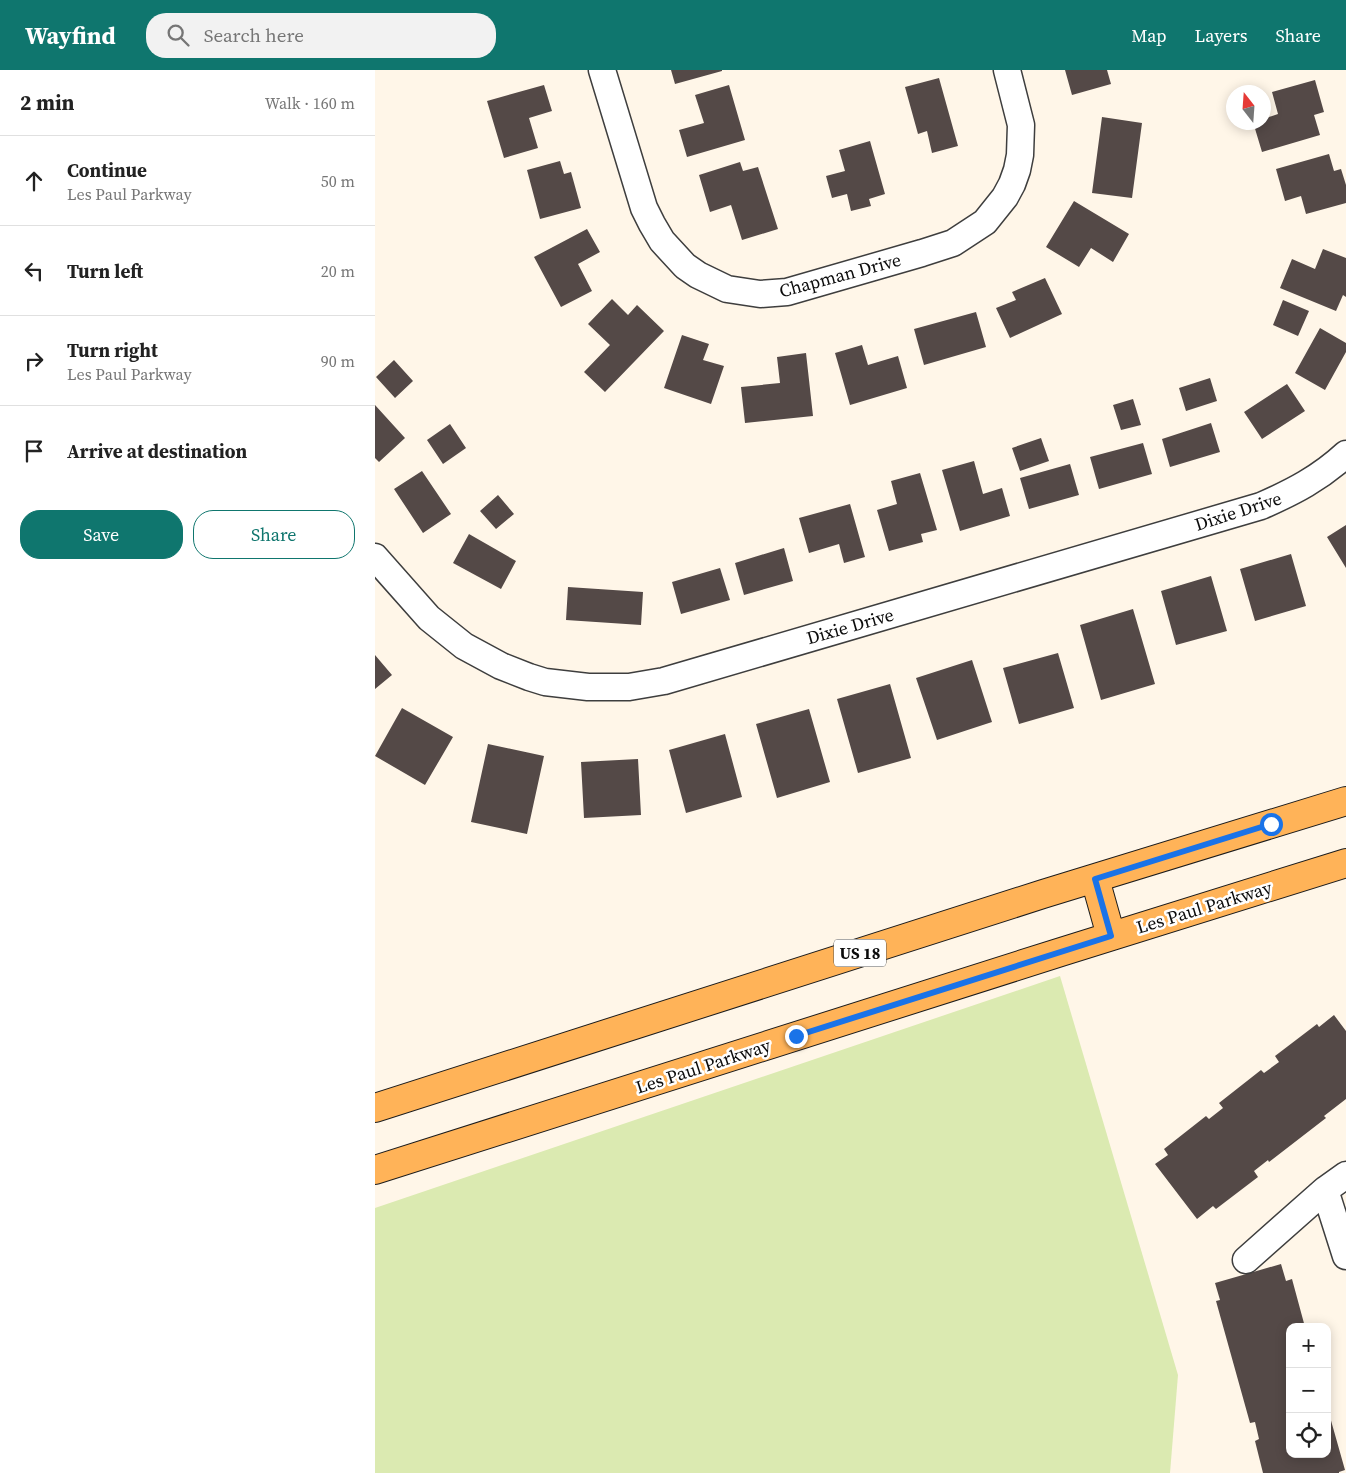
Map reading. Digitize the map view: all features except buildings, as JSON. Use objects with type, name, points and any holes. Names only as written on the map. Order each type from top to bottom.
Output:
[{"type":"main road","name":"US 18","points":[[375,1108],[1033,897],[1346,800]]},
{"type":"main road","name":"Les Paul Parkway","points":[[375,1170],[1346,863]]},
{"type":"main road","points":[[1095,879],[1111,936]]},
{"type":"street","name":"Chapman Drive","points":[[601,70],[644,208],[662,241],[685,266],[698,274],[727,289],[760,294],[787,292],[922,253],[953,243],[985,222],[1005,197],[1012,184],[1020,155],[1021,126],[1007,70]]},
{"type":"street","name":"Dixie Drive","points":[[375,557],[429,618],[464,646],[501,666],[545,682],[588,687],[629,687],[664,681],[1261,506],[1293,492],[1328,470],[1346,454]]},
{"type":"street","points":[[1247,1260],[1325,1190],[1346,1174]]},
{"type":"street","points":[[1325,1190],[1346,1256]]},
{"type":"green space","points":[[1060,976],[1178,1375],[1170,1473],[375,1473],[375,1208]]},
{"type":"route","points":[[796,1036],[1111,936],[1095,879],[1271,824]]}]
